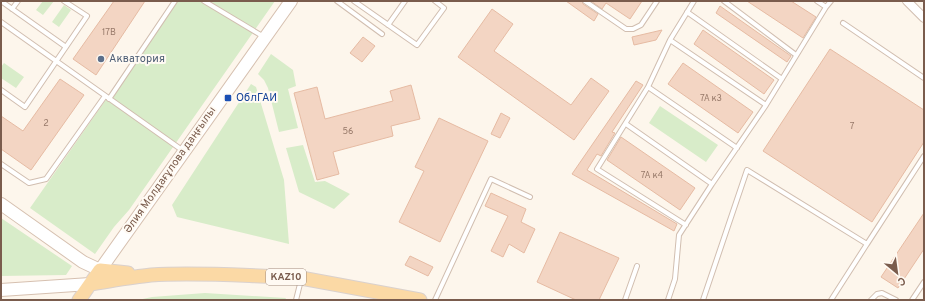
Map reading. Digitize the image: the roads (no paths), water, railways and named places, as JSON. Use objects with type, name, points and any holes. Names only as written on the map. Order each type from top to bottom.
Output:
[{"type":"main road","name":"Әлия Молдағұлова даңғылы","points":[[79,300],[290,1]]},
{"type":"main road","points":[[1,204],[83,262],[100,270]]},
{"type":"main road","name":"KAZ10","points":[[100,270],[150,276]]},
{"type":"main road","name":"KAZ10","points":[[90,284],[150,276],[195,274],[301,278],[395,298],[420,300]]},
{"type":"main road","points":[[1,290],[90,284]]},
{"type":"street","points":[[907,1],[924,18]]},
{"type":"lane","points":[[1,1],[66,47]]},
{"type":"lane","points":[[12,9],[18,1]]},
{"type":"lane","points":[[1,90],[25,107],[87,16],[64,1]]},
{"type":"lane","points":[[109,99],[175,1]]},
{"type":"lane","points":[[204,1],[265,37]]},
{"type":"lane","points":[[337,1],[382,34]]},
{"type":"lane","points":[[354,1],[418,45],[444,8],[435,1]]},
{"type":"lane","points":[[388,25],[405,1]]},
{"type":"lane","points":[[585,1],[626,29],[633,29],[641,25],[657,1]]},
{"type":"lane","points":[[686,226],[597,169],[648,87],[670,40],[694,1]]},
{"type":"lane","points":[[724,1],[796,56]]},
{"type":"lane","points":[[817,1],[826,7]]},
{"type":"lane","points":[[668,300],[675,279],[679,235],[766,105],[830,1]]},
{"type":"lane","points":[[687,12],[782,80]]},
{"type":"lane","points":[[1,23],[57,61],[184,152]]},
{"type":"lane","points":[[843,23],[924,78]]},
{"type":"lane","points":[[670,40],[766,105]]},
{"type":"lane","points":[[648,87],[737,148]]},
{"type":"lane","points":[[1,164],[29,183],[46,179],[105,96]]},
{"type":"lane","points":[[626,124],[712,184]]},
{"type":"lane","points":[[832,300],[924,156]]},
{"type":"lane","points":[[703,300],[748,170],[867,244]]},
{"type":"lane","points":[[435,300],[491,179],[530,197]]},
{"type":"lane","points":[[625,300],[637,266]]},
{"type":"lane","points":[[296,300],[301,278]]},
{"type":"lane","points":[[912,300],[924,282]]},
{"type":"lane","points":[[871,300],[877,294],[882,292],[896,300]]},
{"type":"place","name":"Акватория","points":[[101,59]]},
{"type":"place","name":"ОблГАИ","points":[[228,98]]}]
